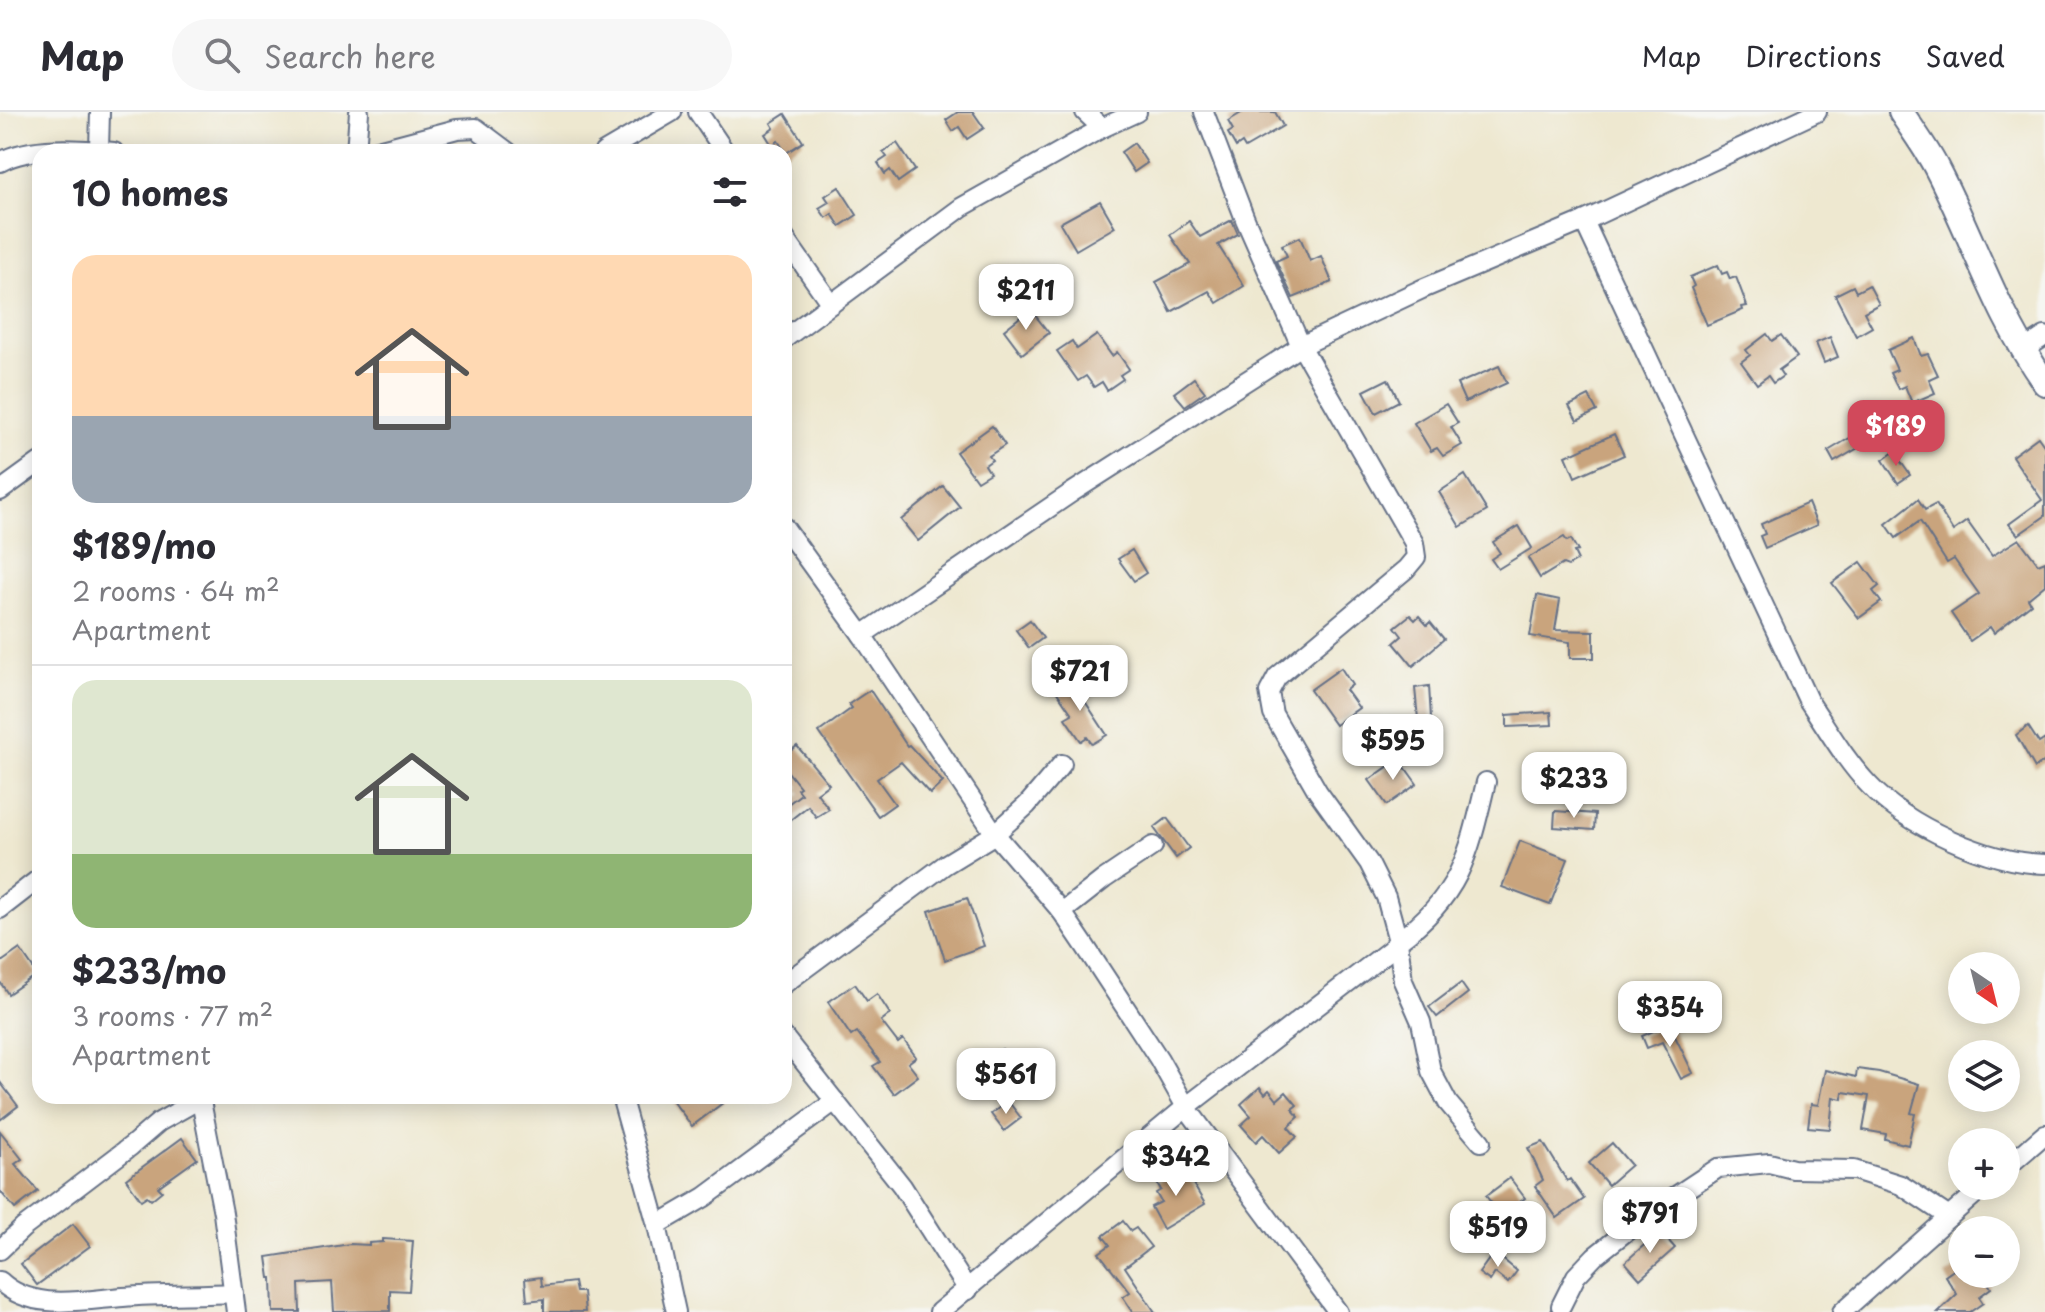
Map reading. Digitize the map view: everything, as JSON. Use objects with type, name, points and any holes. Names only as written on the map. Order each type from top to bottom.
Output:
[{"type":"street","points":[[100,112],[105,144]]},
{"type":"street","points":[[357,144],[359,112]]},
{"type":"street","points":[[618,144],[672,112]]},
{"type":"street","points":[[698,112],[720,144]]},
{"type":"street","points":[[1085,112],[1102,128]]},
{"type":"street","points":[[792,333],[962,207],[1102,128],[1137,112]]},
{"type":"street","points":[[1204,112],[1245,219],[1301,346],[1414,543],[1416,557],[1406,569],[1277,677],[1269,692],[1273,714],[1318,792],[1369,863],[1386,897],[1398,941],[1403,981],[1421,1022],[1431,1071],[1448,1103],[1481,1142]]},
{"type":"street","points":[[862,635],[1071,493],[1301,346],[1422,289],[1584,221],[1817,112]]},
{"type":"street","points":[[1901,112],[1937,168],[1985,278],[2022,351],[2045,383]]},
{"type":"street","points":[[400,144],[457,129],[476,128],[497,144]]},
{"type":"street","points":[[0,162],[16,154],[32,153]]},
{"type":"street","points":[[1584,221],[1808,700],[1847,756],[1869,786],[1908,817],[1943,838],[2009,858],[2045,864]]},
{"type":"street","points":[[792,248],[831,304]]},
{"type":"street","points":[[2022,351],[2045,336]]},
{"type":"street","points":[[0,491],[32,468]]},
{"type":"street","points":[[792,538],[862,635],[995,834],[1062,912],[1128,1010],[1186,1107],[1338,1312]]},
{"type":"street","points":[[792,978],[946,864],[995,834],[1027,805],[1062,764]]},
{"type":"street","points":[[939,1312],[1186,1107],[1390,950],[1438,907],[1458,878],[1471,846],[1486,782]]},
{"type":"street","points":[[1062,912],[1153,846]]},
{"type":"street","points":[[0,909],[32,884]]},
{"type":"street","points":[[792,1047],[902,1186],[968,1290]]},
{"type":"street","points":[[657,1225],[705,1197],[835,1101]]},
{"type":"street","points":[[0,1250],[23,1228],[159,1122],[190,1104]]},
{"type":"street","points":[[0,1281],[9,1291],[42,1302],[88,1303],[123,1297],[235,1302],[223,1213],[201,1104]]},
{"type":"street","points":[[623,1104],[657,1225],[676,1312]]},
{"type":"street","points":[[2020,1156],[2045,1134]]},
{"type":"street","points":[[1559,1310],[1576,1276],[1595,1256],[1647,1215],[1718,1168],[1769,1163],[1793,1169],[1854,1170],[1901,1185],[1948,1216]]},
{"type":"street","points":[[1950,1216],[1968,1200]]},
{"type":"street","points":[[1842,1312],[1948,1218]]},
{"type":"building","points":[[958,112],[973,112],[984,128],[967,139],[959,127],[953,131],[946,120]]},
{"type":"building","points":[[1243,112],[1275,112],[1283,126],[1245,148],[1242,143],[1236,147],[1228,133],[1233,130],[1228,121]]},
{"type":"building","points":[[785,114],[803,142],[792,149],[792,144],[780,144],[778,141],[771,144],[765,134],[774,128],[771,123]]},
{"type":"building","points":[[897,143],[915,170],[898,182],[890,170],[885,174],[878,163],[887,157],[883,152]]},
{"type":"building","points":[[1134,143],[1147,163],[1134,172],[1121,152]]},
{"type":"building","points":[[839,187],[857,215],[840,226],[832,214],[826,218],[819,208],[829,202],[825,196]]},
{"type":"building","points":[[1100,201],[1115,227],[1076,250],[1060,223]]},
{"type":"building","points":[[1232,220],[1238,234],[1218,245],[1244,286],[1217,303],[1209,291],[1171,312],[1156,282],[1190,264],[1170,235],[1189,221],[1200,237]]},
{"type":"building","points":[[1300,237],[1310,261],[1321,256],[1332,282],[1293,298],[1276,261],[1287,256],[1282,245]]},
{"type":"building","points":[[1718,265],[1722,274],[1727,272],[1730,279],[1736,277],[1747,306],[1707,325],[1691,288],[1694,286],[1690,277]]},
{"type":"building","points":[[1869,285],[1879,304],[1864,312],[1872,327],[1856,336],[1835,295],[1853,286],[1856,292]]},
{"type":"building","points":[[1030,309],[1049,333],[1022,354],[1004,330]]},
{"type":"building","points":[[1767,334],[1772,341],[1781,335],[1797,357],[1779,370],[1783,376],[1773,383],[1768,376],[1757,384],[1741,362],[1750,355],[1746,350]]},
{"type":"building","points":[[1097,335],[1112,356],[1117,352],[1129,369],[1120,375],[1123,379],[1107,390],[1102,382],[1094,387],[1086,376],[1078,381],[1057,351],[1072,341],[1077,349]]},
{"type":"building","points":[[1830,337],[1838,357],[1824,363],[1816,343]]},
{"type":"building","points":[[1914,338],[1921,356],[1928,354],[1938,375],[1929,379],[1935,393],[1912,403],[1905,386],[1898,389],[1890,373],[1897,370],[1888,350]]},
{"type":"building","points":[[1499,366],[1507,383],[1465,402],[1457,384]]},
{"type":"building","points":[[1194,378],[1205,392],[1185,406],[1174,393]]},
{"type":"building","points":[[1388,379],[1399,401],[1376,413],[1364,391]]},
{"type":"building","points":[[1589,396],[1597,411],[1577,421],[1569,406]]},
{"type":"building","points":[[1446,404],[1458,423],[1451,427],[1462,445],[1443,456],[1437,448],[1431,451],[1414,423]]},
{"type":"building","points":[[992,426],[1005,445],[989,456],[992,460],[985,465],[990,473],[977,481],[956,452]]},
{"type":"building","points":[[1858,433],[1865,444],[1834,462],[1828,451]]},
{"type":"building","points":[[1614,434],[1624,455],[1575,477],[1566,456]]},
{"type":"building","points":[[2038,437],[2045,447],[2045,516],[2018,535],[2009,524],[2042,500],[2012,456]]},
{"type":"building","points":[[1894,452],[1910,475],[1898,483],[1883,460]]},
{"type":"building","points":[[1465,475],[1487,511],[1460,527],[1439,492]]},
{"type":"building","points":[[943,486],[960,507],[918,541],[901,520]]},
{"type":"building","points":[[1918,499],[1925,510],[1936,504],[1953,531],[1967,521],[1992,556],[2019,539],[2038,564],[2045,561],[2045,585],[2028,599],[2031,604],[1994,633],[1990,627],[1970,641],[1951,613],[1979,594],[1954,559],[1947,563],[1920,521],[1896,538],[1886,524]]},
{"type":"building","points":[[1808,503],[1817,525],[1765,548],[1760,536],[1765,534],[1761,524]]},
{"type":"building","points":[[1519,526],[1532,548],[1498,569],[1491,559],[1500,553],[1493,542]]},
{"type":"building","points":[[1564,537],[1567,541],[1571,539],[1578,551],[1574,552],[1578,560],[1568,566],[1563,564],[1540,578],[1528,558]]},
{"type":"building","points":[[1132,550],[1146,573],[1134,581],[1118,559]]},
{"type":"building","points":[[1861,562],[1879,586],[1873,591],[1881,602],[1859,618],[1832,583]]},
{"type":"building","points":[[1537,595],[1560,600],[1555,630],[1594,631],[1594,658],[1570,658],[1570,642],[1530,636]]},
{"type":"building","points":[[1410,615],[1415,620],[1419,616],[1427,625],[1430,622],[1444,639],[1413,666],[1394,643],[1402,636],[1395,627]]},
{"type":"building","points":[[1030,620],[1043,638],[1029,648],[1016,630]]},
{"type":"building","points":[[1341,668],[1352,685],[1346,690],[1359,708],[1335,725],[1310,690]]},
{"type":"building","points":[[1069,677],[1107,735],[1092,744],[1087,737],[1081,741],[1065,718],[1072,714],[1054,688]]},
{"type":"building","points":[[1429,686],[1431,718],[1418,719],[1415,688]]},
{"type":"building","points":[[870,690],[907,746],[943,782],[930,794],[901,762],[877,779],[895,804],[878,816],[819,732],[852,708],[849,704]]},
{"type":"building","points":[[1551,712],[1552,725],[1507,727],[1507,715]]},
{"type":"building","points":[[2028,726],[2039,743],[2045,739],[2045,761],[2035,768],[2016,735]]},
{"type":"building","points":[[797,746],[829,784],[817,793],[829,809],[816,817],[808,806],[792,819],[792,801],[801,794],[792,777],[792,750]]},
{"type":"building","points":[[1399,759],[1417,784],[1387,805],[1369,780]]},
{"type":"building","points":[[1555,811],[1595,814],[1594,830],[1554,827]]},
{"type":"building","points":[[1167,818],[1189,848],[1176,858],[1154,828]]},
{"type":"building","points":[[1520,841],[1568,859],[1550,905],[1502,887]]},
{"type":"building","points":[[967,898],[984,946],[945,960],[929,911]]},
{"type":"building","points":[[20,949],[32,967],[32,977],[8,994],[0,982],[0,963]]},
{"type":"building","points":[[1461,983],[1468,993],[1437,1017],[1429,1007]]},
{"type":"building","points":[[855,984],[867,1001],[877,994],[890,1014],[881,1021],[898,1043],[903,1039],[916,1057],[908,1063],[918,1076],[894,1094],[873,1066],[880,1062],[857,1032],[851,1036],[828,1002]]},
{"type":"building","points":[[1669,1024],[1693,1073],[1681,1079],[1662,1042],[1647,1048],[1642,1036]]},
{"type":"building","points":[[1002,1049],[1009,1061],[1017,1057],[1030,1081],[1007,1094],[987,1057]]},
{"type":"building","points":[[1857,1069],[1919,1084],[1911,1113],[1915,1114],[1908,1145],[1885,1139],[1886,1134],[1863,1130],[1869,1096],[1843,1092],[1842,1099],[1833,1097],[1830,1129],[1808,1127],[1811,1104],[1818,1105],[1825,1070],[1856,1077]]},
{"type":"building","points":[[0,1082],[18,1106],[0,1120]]},
{"type":"building","points":[[1260,1087],[1265,1094],[1269,1090],[1277,1100],[1286,1092],[1297,1105],[1292,1109],[1299,1117],[1288,1127],[1297,1137],[1279,1153],[1263,1135],[1256,1142],[1241,1125],[1251,1116],[1241,1104]]},
{"type":"building","points":[[1008,1101],[1021,1118],[1004,1131],[991,1114]]},
{"type":"building","points":[[675,1104],[721,1104],[692,1126]]},
{"type":"building","points":[[0,1131],[22,1159],[15,1164],[38,1191],[15,1209],[0,1191]]},
{"type":"building","points":[[182,1138],[197,1159],[158,1187],[162,1191],[151,1200],[147,1196],[141,1200],[126,1179]]},
{"type":"building","points":[[1543,1142],[1567,1181],[1570,1179],[1584,1199],[1557,1218],[1535,1186],[1543,1180],[1528,1148]]},
{"type":"building","points":[[1612,1143],[1631,1165],[1608,1185],[1589,1163]]},
{"type":"building","points":[[1183,1167],[1205,1204],[1163,1229],[1151,1207],[1161,1202],[1156,1193],[1161,1190],[1157,1183]]},
{"type":"building","points":[[1510,1178],[1525,1198],[1502,1216],[1486,1196]]},
{"type":"building","points":[[1123,1221],[1131,1231],[1136,1228],[1151,1247],[1125,1267],[1155,1312],[1133,1312],[1123,1297],[1130,1292],[1099,1253],[1110,1245],[1103,1236]]},
{"type":"building","points":[[73,1224],[90,1246],[37,1285],[21,1264]]},
{"type":"building","points":[[1660,1231],[1675,1248],[1640,1279],[1625,1262]]},
{"type":"building","points":[[383,1239],[413,1241],[409,1291],[390,1290],[390,1311],[334,1312],[332,1282],[299,1284],[300,1312],[273,1312],[272,1278],[267,1257],[350,1244],[369,1245],[383,1242]]},
{"type":"building","points":[[1494,1252],[1517,1271],[1508,1283],[1495,1273],[1490,1281],[1479,1273]]},
{"type":"building","points":[[541,1277],[542,1286],[574,1282],[576,1292],[583,1292],[585,1312],[544,1312],[544,1299],[527,1301],[525,1279]]},
{"type":"building","points":[[1953,1288],[1991,1288],[1979,1297],[1983,1303],[1970,1312],[1938,1312],[1957,1294]]}]
